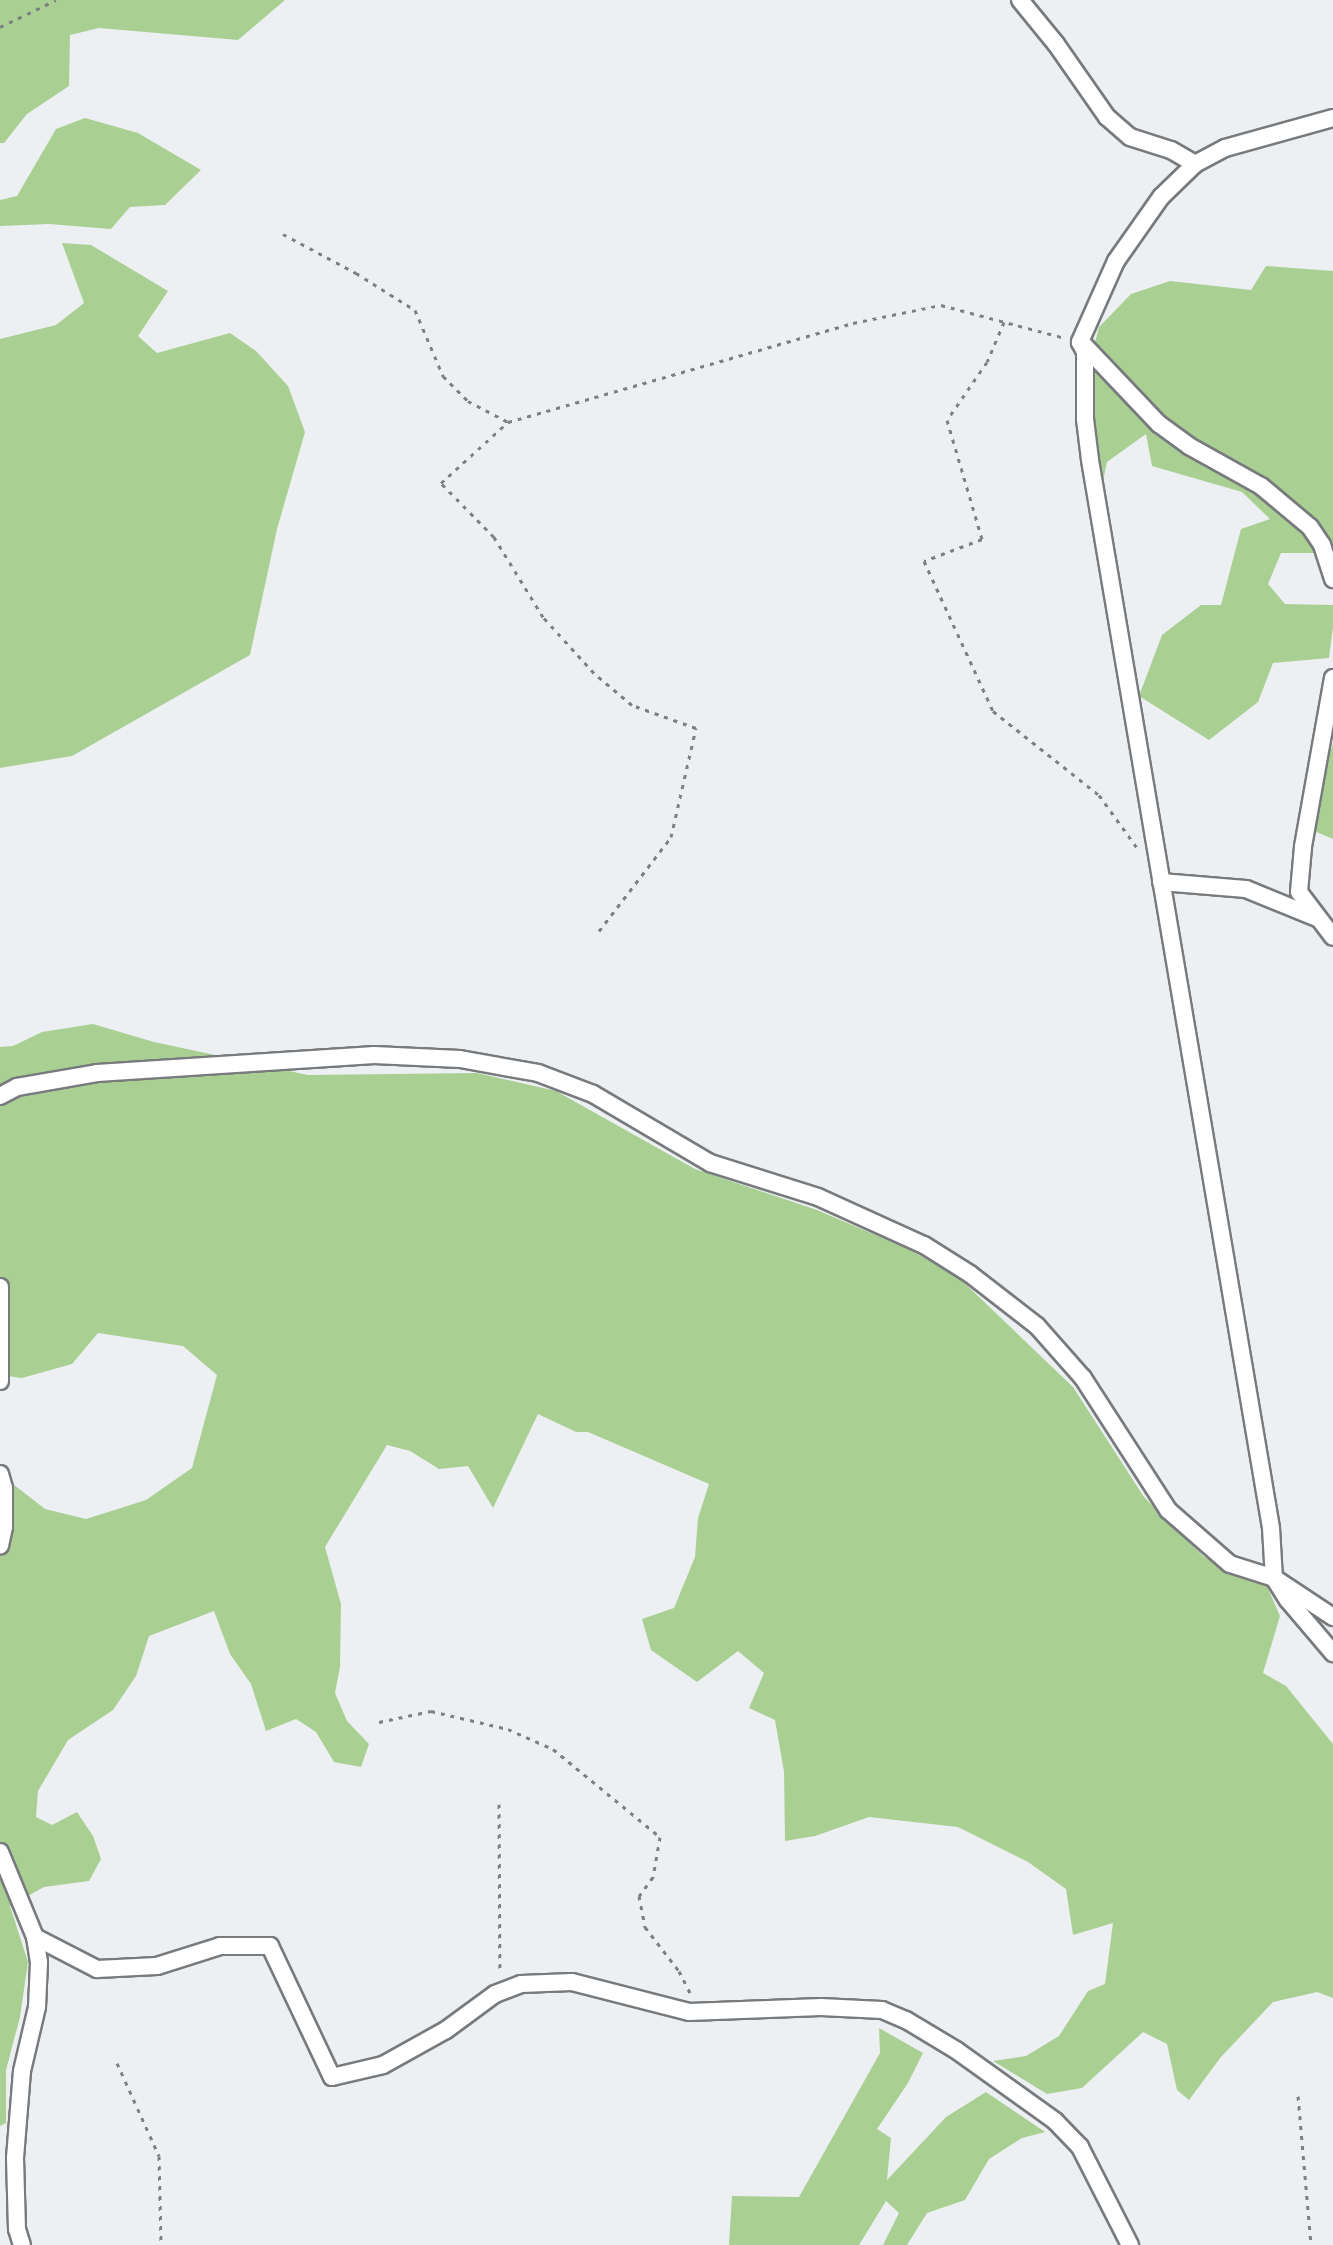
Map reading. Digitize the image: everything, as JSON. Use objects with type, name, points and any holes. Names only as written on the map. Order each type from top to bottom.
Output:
[{"type":"street","points":[[1020,0],[1056,44],[1107,117],[1130,137],[1171,150],[1195,164]]},
{"type":"street","points":[[1080,342],[1116,261],[1161,197],[1195,164],[1225,148],[1333,118]]},
{"type":"street","points":[[1080,342],[1159,424],[1189,446],[1261,486],[1310,527],[1322,545],[1333,579]]},
{"type":"street","points":[[1080,342],[1085,352],[1085,419],[1090,460],[1271,1528],[1274,1578],[1288,1600],[1333,1653]]},
{"type":"street","points":[[1333,678],[1303,847],[1299,892],[1333,937]]},
{"type":"street","points":[[1161,882],[1246,889],[1319,918]]},
{"type":"street","points":[[0,1096],[17,1087],[97,1073],[374,1055],[460,1059],[538,1073],[593,1094],[710,1163],[818,1197],[924,1245],[970,1274],[1037,1326],[1083,1378],[1168,1510],[1230,1564],[1274,1578],[1333,1617]]},
{"type":"street","points":[[0,1287],[0,1381]]},
{"type":"street","points":[[0,1474],[4,1488],[4,1527],[0,1546]]},
{"type":"street","points":[[0,1852],[35,1937],[39,1962],[37,2007],[22,2071],[15,2158],[17,2229],[22,2245]]},
{"type":"street","points":[[35,1937],[97,1969],[157,1966],[220,1946],[270,1946],[332,2077],[383,2065],[446,2030],[500,1992],[521,1984],[572,1982],[647,2003],[700,2012],[821,2007],[882,2010],[906,2020],[1055,2121],[1080,2147],[1130,2245]]},
{"type":"path","points":[[0,27],[56,0]]},
{"type":"path","points":[[283,234],[356,273],[415,310],[443,376],[468,401],[508,422]]},
{"type":"path","points":[[599,931],[671,837],[696,728],[632,705],[594,673],[543,617],[494,537],[441,483],[508,422],[853,323],[941,305],[1080,342]]},
{"type":"path","points":[[1004,322],[987,362],[947,420],[982,539],[924,561],[993,711],[1099,795],[1143,857]]},
{"type":"path","points":[[379,1722],[431,1711],[508,1729],[553,1749],[660,1837],[653,1877],[639,1896],[645,1927],[679,1971],[700,2012]]},
{"type":"path","points":[[499,1804],[500,1992]]},
{"type":"path","points":[[117,2063],[159,2156],[161,2245]]},
{"type":"path","points":[[1298,2096],[1311,2245]]},
{"type":"green space","points":[[0,0],[285,0],[238,40],[99,28],[70,35],[69,86],[27,114],[4,143],[0,143]]},
{"type":"green space","points":[[85,118],[138,133],[201,170],[165,205],[130,207],[111,229],[49,224],[0,226],[0,200],[17,196],[56,129]]},
{"type":"green space","points":[[62,243],[91,245],[168,291],[138,336],[157,353],[230,333],[256,351],[288,386],[305,432],[277,529],[250,655],[72,756],[0,768],[0,339],[56,325],[84,303]]},
{"type":"green space","points":[[1266,266],[1333,271],[1333,553],[1281,553],[1268,584],[1285,604],[1333,605],[1333,627],[1329,658],[1273,663],[1258,702],[1209,740],[1139,696],[1162,635],[1201,605],[1221,605],[1241,529],[1270,519],[1242,492],[1152,466],[1146,434],[1107,462],[1102,486],[1087,372],[1099,327],[1131,294],[1170,281],[1251,290]]},
{"type":"green space","points":[[1333,743],[1333,839],[1307,828]]},
{"type":"green space","points":[[93,1024],[154,1042],[308,1075],[477,1073],[556,1091],[695,1169],[817,1210],[906,1248],[956,1275],[1073,1387],[1144,1497],[1203,1556],[1236,1576],[1267,1586],[1280,1616],[1263,1673],[1286,1686],[1333,1744],[1333,1998],[1317,1992],[1273,2002],[1221,2057],[1189,2100],[1177,2090],[1167,2044],[1143,2032],[1082,2088],[1047,2094],[993,2061],[1026,2056],[1059,2036],[1088,1991],[1105,1984],[1113,1923],[1073,1935],[1066,1889],[1028,1862],[958,1827],[869,1817],[815,1836],[785,1841],[784,1772],[775,1720],[749,1708],[764,1673],[738,1651],[697,1682],[651,1650],[642,1619],[674,1608],[695,1557],[698,1518],[709,1484],[538,1414],[493,1508],[468,1466],[439,1469],[410,1451],[387,1445],[325,1547],[341,1604],[340,1667],[335,1693],[347,1721],[369,1744],[361,1767],[334,1762],[316,1732],[296,1719],[266,1731],[251,1684],[230,1654],[214,1611],[149,1636],[136,1676],[113,1710],[68,1740],[38,1791],[36,1817],[52,1825],[77,1812],[93,1836],[101,1859],[89,1881],[44,1887],[10,1906],[28,1962],[20,2017],[6,2070],[6,2123],[0,2126],[0,1474],[45,1509],[86,1519],[146,1500],[192,1468],[217,1375],[183,1346],[98,1333],[72,1364],[22,1378],[0,1375],[0,1047],[13,1046],[42,1032]]},
{"type":"green space","points":[[879,2028],[923,2053],[908,2083],[877,2129],[891,2138],[887,2180],[946,2117],[986,2092],[1045,2132],[1022,2138],[989,2159],[965,2200],[927,2213],[907,2245],[883,2245],[899,2213],[886,2201],[859,2245],[729,2245],[732,2196],[799,2197],[880,2053]]}]
